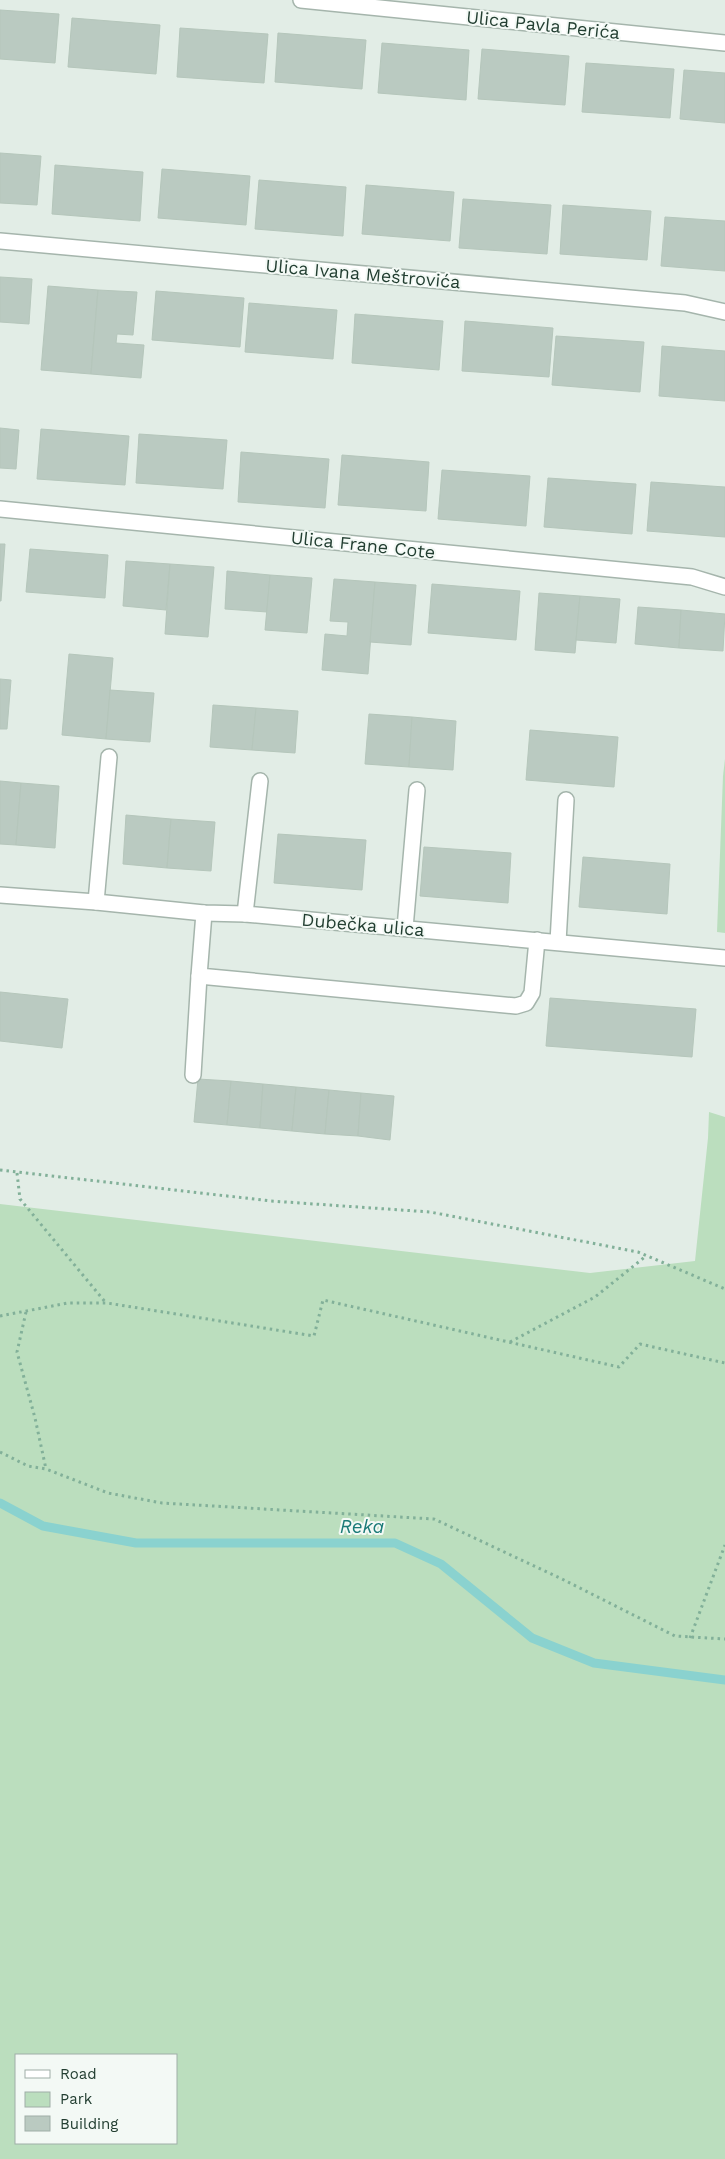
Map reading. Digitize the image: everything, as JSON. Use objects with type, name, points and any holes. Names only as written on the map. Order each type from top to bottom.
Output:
[{"type":"street","name":"Ulica Pavla Perića","points":[[301,0],[725,43]]},
{"type":"street","name":"Ulica Ivana Meštrovića","points":[[0,241],[685,303],[725,312]]},
{"type":"street","name":"Ulica Frane Cote","points":[[0,509],[692,577],[725,587]]},
{"type":"street","points":[[96,902],[108,757]]},
{"type":"street","points":[[245,914],[260,781]]},
{"type":"street","points":[[405,928],[417,790]]},
{"type":"street","points":[[558,942],[566,800]]},
{"type":"street","name":"Dubečka ulica","points":[[0,895],[204,913],[245,914],[725,958]]},
{"type":"street","points":[[193,1075],[204,913]]},
{"type":"street","points":[[199,976],[516,1006],[526,1003],[532,993],[537,940]]},
{"type":"path","points":[[0,1170],[271,1201],[430,1212],[638,1252],[725,1290]]},
{"type":"path","points":[[16,1173],[20,1199],[106,1303]]},
{"type":"path","points":[[510,1342],[595,1297],[646,1256]]},
{"type":"path","points":[[0,1316],[68,1303],[106,1303],[314,1336],[323,1300],[619,1367],[640,1344],[725,1363]]},
{"type":"path","points":[[26,1312],[17,1352],[35,1418],[46,1469]]},
{"type":"path","points":[[0,1452],[28,1466],[46,1469],[108,1493],[162,1503],[434,1518],[562,1579],[675,1636],[725,1639]]},
{"type":"path","points":[[690,1638],[725,1545]]},
{"type":"green space","points":[[725,759],[725,933],[717,932]]},
{"type":"green space","points":[[709,1112],[725,1117],[725,2159],[0,2159],[0,1204],[590,1273],[695,1261]]},
{"type":"building","points":[[0,10],[59,14],[55,63],[0,59]]},
{"type":"building","points":[[72,18],[160,25],[156,74],[68,67]]},
{"type":"building","points":[[180,28],[268,34],[264,83],[177,77]]},
{"type":"building","points":[[278,33],[366,40],[362,89],[275,82]]},
{"type":"building","points":[[382,43],[469,50],[466,100],[378,93]]},
{"type":"building","points":[[482,49],[569,56],[565,105],[478,99]]},
{"type":"building","points":[[586,63],[674,69],[670,118],[582,112]]},
{"type":"building","points":[[684,70],[725,73],[725,123],[680,119]]},
{"type":"building","points":[[0,153],[41,156],[37,205],[0,203]]},
{"type":"building","points":[[55,165],[143,172],[140,221],[52,214]]},
{"type":"building","points":[[162,169],[250,176],[246,225],[158,218]]},
{"type":"building","points":[[259,180],[346,187],[343,236],[255,229]]},
{"type":"building","points":[[366,185],[454,192],[450,241],[362,234]]},
{"type":"building","points":[[463,199],[551,205],[547,254],[459,248]]},
{"type":"building","points":[[563,205],[651,211],[647,260],[560,254]]},
{"type":"building","points":[[665,217],[725,221],[725,271],[661,266]]},
{"type":"building","points":[[0,277],[32,279],[29,324],[0,322]]},
{"type":"building","points":[[48,286],[98,290],[91,374],[41,370]]},
{"type":"building","points":[[98,290],[137,292],[133,335],[117,334],[116,343],[144,345],[141,378],[91,374]]},
{"type":"building","points":[[156,291],[244,298],[240,347],[152,340]]},
{"type":"building","points":[[249,303],[337,310],[333,359],[245,352]]},
{"type":"building","points":[[355,314],[443,321],[439,370],[352,363]]},
{"type":"building","points":[[465,321],[553,328],[549,377],[462,371]]},
{"type":"building","points":[[556,336],[644,342],[640,392],[552,385]]},
{"type":"building","points":[[662,346],[725,351],[725,401],[659,396]]},
{"type":"building","points":[[0,428],[19,430],[16,469],[0,468]]},
{"type":"building","points":[[41,429],[129,436],[125,485],[37,479]]},
{"type":"building","points":[[139,434],[227,440],[223,489],[136,483]]},
{"type":"building","points":[[241,452],[329,459],[325,508],[238,502]]},
{"type":"building","points":[[342,455],[429,462],[426,511],[338,505]]},
{"type":"building","points":[[442,470],[530,476],[526,526],[438,519]]},
{"type":"building","points":[[548,478],[636,484],[632,534],[544,527]]},
{"type":"building","points":[[651,482],[725,487],[725,537],[647,531]]},
{"type":"building","points":[[0,544],[5,544],[1,601],[0,601]]},
{"type":"building","points":[[30,549],[108,555],[105,598],[26,592]]},
{"type":"building","points":[[126,561],[170,564],[166,610],[123,606]]},
{"type":"building","points":[[170,564],[214,567],[208,637],[165,634]]},
{"type":"building","points":[[227,571],[270,575],[267,612],[225,609]]},
{"type":"building","points":[[270,575],[312,578],[307,633],[265,630]]},
{"type":"building","points":[[334,579],[375,582],[368,674],[322,670],[325,634],[347,636],[348,622],[330,621]]},
{"type":"building","points":[[375,582],[416,585],[411,645],[370,642]]},
{"type":"building","points":[[432,584],[520,591],[516,640],[428,633]]},
{"type":"building","points":[[539,593],[580,596],[575,653],[535,650]]},
{"type":"building","points":[[580,596],[620,599],[616,643],[576,640]]},
{"type":"building","points":[[638,607],[681,610],[679,648],[635,644]]},
{"type":"building","points":[[681,610],[725,614],[723,651],[679,648]]},
{"type":"building","points":[[69,654],[113,658],[106,739],[62,735]]},
{"type":"building","points":[[0,679],[11,680],[7,729],[0,729]]},
{"type":"building","points":[[110,690],[154,693],[150,742],[106,739]]},
{"type":"building","points":[[213,705],[256,708],[252,750],[210,747]]},
{"type":"building","points":[[256,708],[298,711],[295,753],[252,750]]},
{"type":"building","points":[[369,714],[412,717],[409,767],[365,764]]},
{"type":"building","points":[[412,717],[456,721],[453,770],[409,767]]},
{"type":"building","points":[[530,730],[618,737],[614,787],[526,780]]},
{"type":"building","points":[[0,781],[21,783],[16,845],[0,844]]},
{"type":"building","points":[[21,783],[59,786],[55,848],[16,845]]},
{"type":"building","points":[[126,815],[171,819],[167,868],[123,864]]},
{"type":"building","points":[[171,819],[215,822],[211,871],[167,868]]},
{"type":"building","points":[[278,834],[366,840],[362,890],[274,883]]},
{"type":"building","points":[[424,847],[511,853],[508,903],[420,896]]},
{"type":"building","points":[[583,857],[670,864],[667,914],[579,907]]},
{"type":"building","points":[[0,992],[68,999],[62,1048],[0,1041]]},
{"type":"building","points":[[550,998],[696,1009],[692,1057],[546,1046]]},
{"type":"building","points":[[198,1079],[231,1081],[227,1125],[194,1122]]},
{"type":"building","points":[[231,1081],[263,1084],[260,1128],[227,1125]]},
{"type":"building","points":[[263,1084],[296,1087],[292,1131],[260,1128]]},
{"type":"building","points":[[296,1087],[329,1090],[325,1134],[292,1131]]},
{"type":"building","points":[[329,1090],[361,1093],[358,1136],[325,1134]]},
{"type":"building","points":[[361,1093],[394,1096],[390,1140],[358,1136]]},
{"type":"waterway","name":"Reka","points":[[0,1503],[43,1526],[136,1543],[395,1543],[441,1564],[532,1638],[594,1663],[725,1680]]}]
